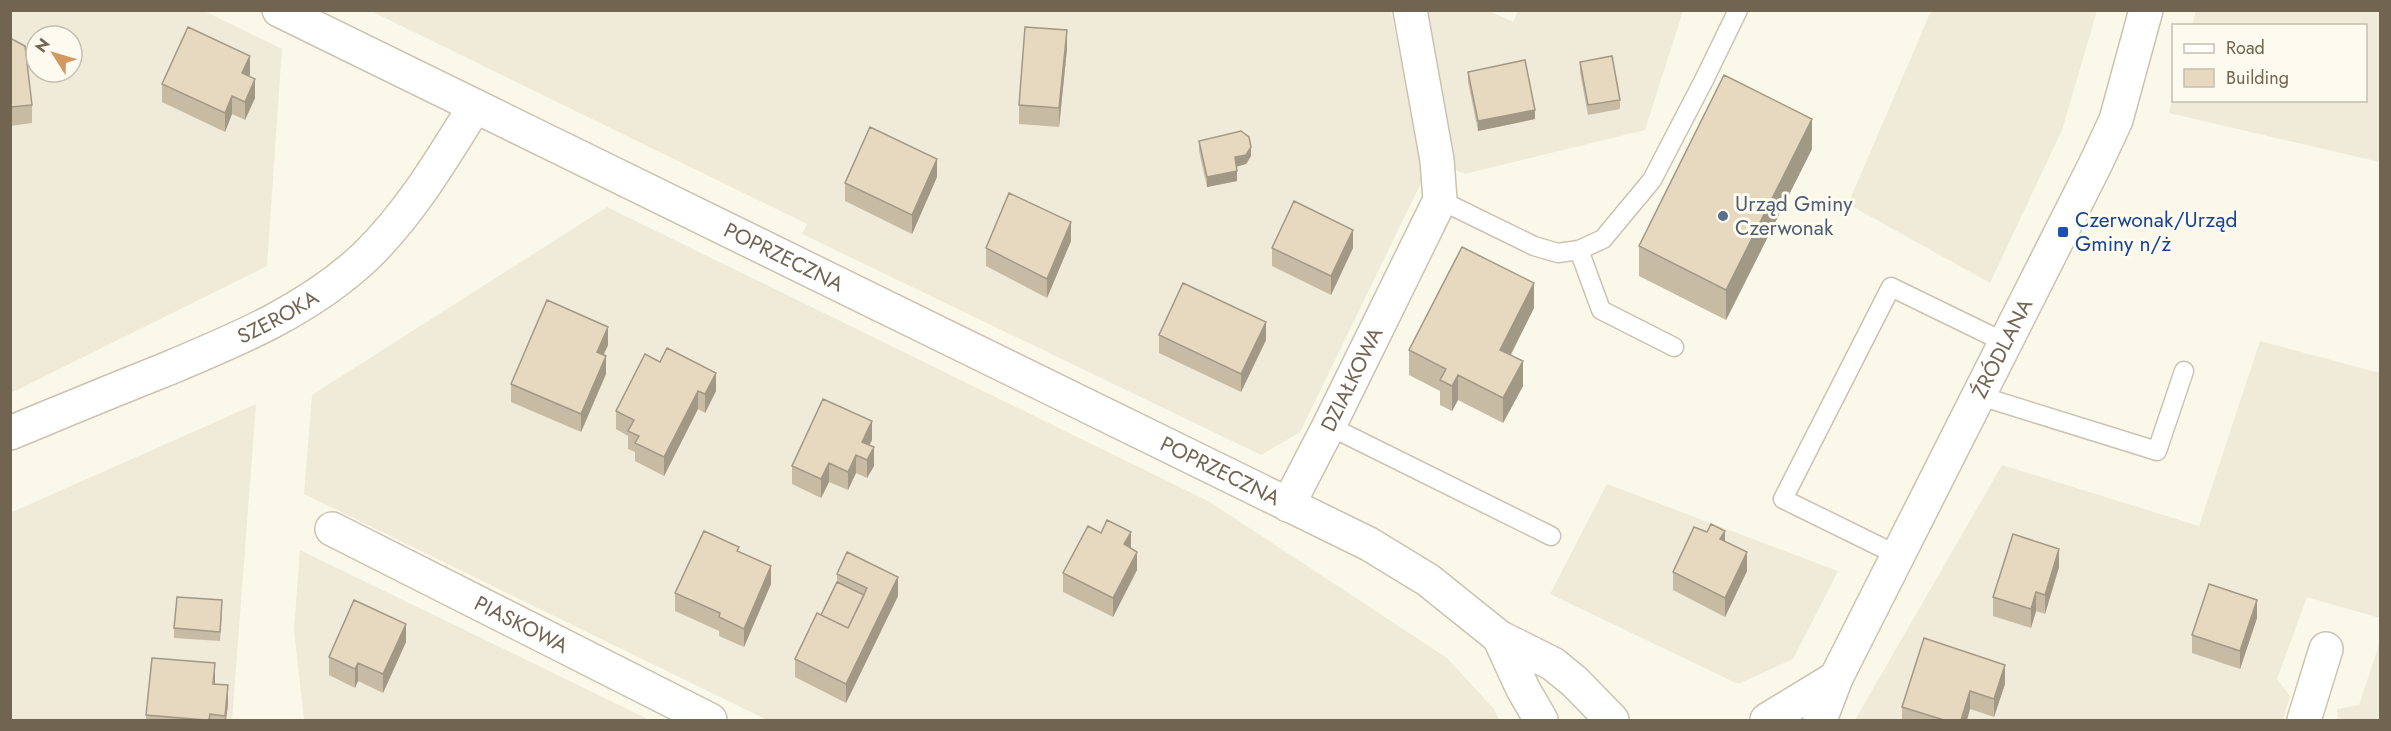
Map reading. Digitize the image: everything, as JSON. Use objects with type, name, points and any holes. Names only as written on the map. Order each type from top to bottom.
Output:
[{"type":"street","name":"POPRZECZNA","points":[[279,10],[1288,505]]},
{"type":"street","points":[[1410,10],[1437,160],[1440,200]]},
{"type":"street","name":"ŹRÓDLANA","points":[[1820,720],[1836,678],[2063,232],[2116,120],[2146,10]]},
{"type":"street","name":"SZEROKA","points":[[10,433],[217,348],[302,306],[334,283],[382,240],[429,180],[475,106]]},
{"type":"street","name":"DZIAŁKOWA","points":[[1288,505],[1440,200]]},
{"type":"street","points":[[1288,505],[1369,544],[1428,580],[1499,637],[1553,663],[1612,720]]},
{"type":"street","name":"PIASKOWA","points":[[332,529],[710,720]]},
{"type":"street","points":[[1499,637],[1523,689],[1541,720]]},
{"type":"street","points":[[2304,720],[2326,649]]},
{"type":"street","points":[[1767,720],[1836,678]]},
{"type":"lane","points":[[1440,200],[1534,246],[1558,253],[1579,250],[1603,239],[1652,180],[1738,10]]},
{"type":"lane","points":[[1579,250],[1602,310],[1674,347]]},
{"type":"lane","points":[[1899,556],[1783,499],[1892,287],[2006,343]]},
{"type":"lane","points":[[1980,396],[2157,451],[2184,371]]},
{"type":"lane","points":[[1329,426],[1551,536]]},
{"type":"shaded area","points":[[11,11],[204,11],[282,49],[267,266],[11,393]]},
{"type":"shaded area","points":[[371,11],[1391,11],[1424,177],[1300,432],[1261,455],[802,234],[807,224]]},
{"type":"shaded area","points":[[1419,11],[1489,11],[1513,22],[1518,11],[1683,11],[1645,130],[1465,174],[1448,167]]},
{"type":"shaded area","points":[[1931,11],[2097,11],[2062,130],[1990,283],[1848,204]]},
{"type":"shaded area","points":[[2196,11],[2380,11],[2380,162],[2169,113],[2172,100],[2172,102],[2367,102],[2367,24],[2192,24]]},
{"type":"shaded area","points":[[607,207],[1210,502],[1447,658],[1494,709],[1499,720],[767,720],[304,494],[312,395]]},
{"type":"shaded area","points":[[2260,341],[2380,373],[2380,618],[2307,597],[2277,679],[2290,696],[2283,720],[1855,720],[2002,465],[2199,526]]},
{"type":"shaded area","points":[[256,404],[232,720],[11,720],[10,513]]},
{"type":"shaded area","points":[[1607,484],[1838,571],[1793,659],[1738,684],[1550,594]]},
{"type":"shaded area","points":[[300,550],[650,720],[304,720],[294,630]]},
{"type":"shaded area","points":[[2380,642],[2380,720],[2338,720],[2337,709],[2359,705]]},
{"type":"building","points":[[188,27],[250,56],[242,73],[255,79],[245,102],[232,96],[225,113],[162,84]]},
{"type":"building","points":[[1025,27],[1067,30],[1059,108],[1019,105]]},
{"type":"building","points":[[10,38],[24,45],[24,84],[30,84],[32,105],[10,107]]},
{"type":"building","points":[[1612,56],[1620,100],[1588,105],[1580,62]]},
{"type":"building","points":[[1525,60],[1535,110],[1478,121],[1468,72]]},
{"type":"building","name":"Urząd Gminy Czerwonak","points":[[1724,75],[1812,119],[1726,290],[1639,246]]},
{"type":"building","points":[[870,127],[937,159],[912,215],[845,183]]},
{"type":"building","points":[[1241,131],[1249,137],[1251,147],[1246,155],[1235,157],[1237,171],[1207,177],[1199,141]]},
{"type":"building","points":[[1009,193],[1071,222],[1047,279],[986,248]]},
{"type":"building","points":[[1294,201],[1353,230],[1331,276],[1272,248]]},
{"type":"building","points":[[1462,247],[1534,283],[1500,350],[1523,361],[1503,398],[1458,375],[1452,386],[1440,380],[1446,369],[1409,350]]},
{"type":"building","points":[[1183,283],[1266,322],[1241,374],[1159,335]]},
{"type":"building","points":[[547,300],[608,327],[597,352],[606,356],[581,414],[511,384]]},
{"type":"building","points":[[667,348],[716,373],[705,394],[698,391],[664,457],[635,443],[639,436],[628,431],[634,420],[616,411],[645,354],[660,362]]},
{"type":"building","points":[[823,399],[872,421],[862,442],[874,447],[867,460],[856,455],[848,472],[829,463],[821,479],[792,466]]},
{"type":"building","points":[[1107,520],[1131,532],[1124,544],[1137,552],[1113,598],[1063,573],[1088,526],[1101,533]]},
{"type":"building","points":[[1711,524],[1725,531],[1720,539],[1747,552],[1725,598],[1673,572],[1694,527],[1707,532]]},
{"type":"building","points":[[704,531],[739,547],[737,551],[771,566],[744,629],[719,617],[720,613],[675,593]]},
{"type":"building","points":[[2013,534],[2059,549],[2045,595],[2036,592],[2031,609],[1993,597]]},
{"type":"building","points":[[847,552],[898,577],[846,684],[795,659],[817,613],[848,628],[867,588],[837,574]]},
{"type":"building","points":[[837,582],[864,595],[848,628],[821,615]]},
{"type":"building","points":[[2209,584],[2257,600],[2240,651],[2192,635]]},
{"type":"building","points":[[177,597],[222,600],[220,632],[174,628]]},
{"type":"building","points":[[354,600],[406,624],[383,674],[358,663],[355,669],[329,657]]},
{"type":"building","points":[[1924,638],[2005,665],[1994,699],[1970,691],[1961,720],[1944,720],[1902,707]]},
{"type":"building","points":[[152,658],[215,663],[213,684],[228,685],[225,716],[210,714],[209,720],[206,720],[146,715]]},
{"type":"place","name":"Urząd Gminy Czerwonak","points":[[1723,216]]},
{"type":"place","name":"Czerwonak/Urząd Gminy n/ż","points":[[2063,232]]}]
